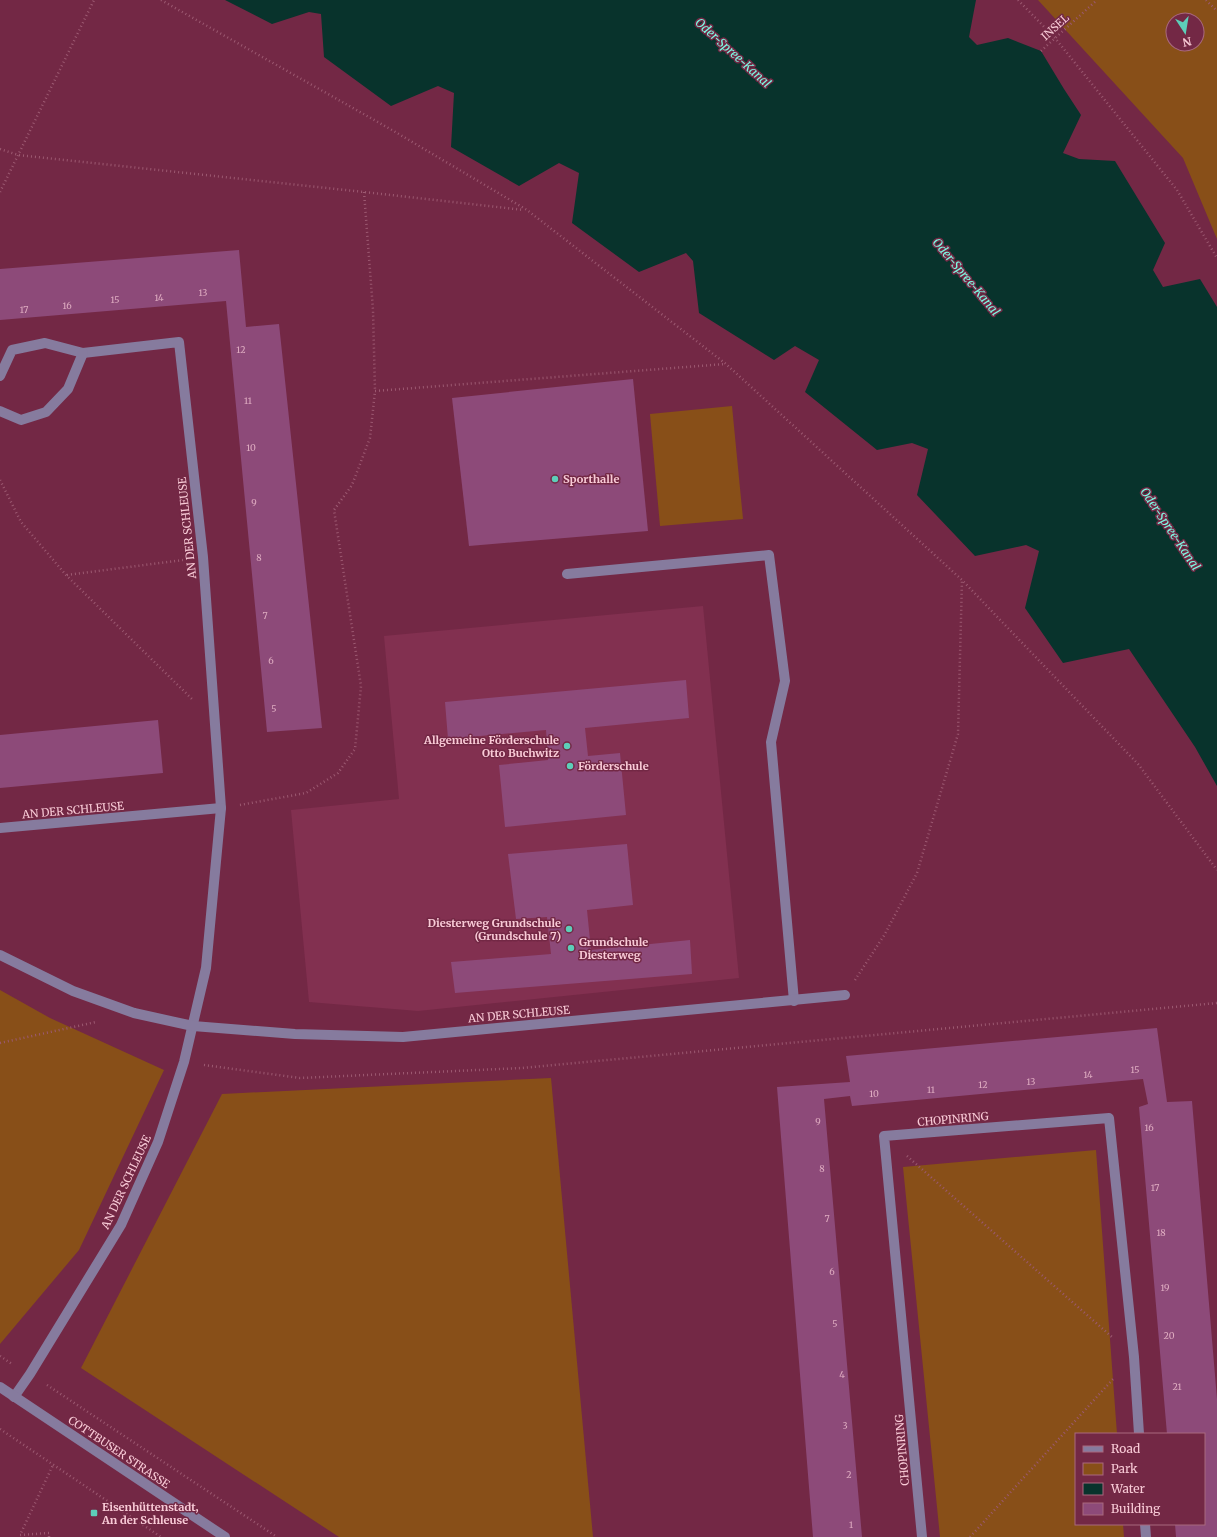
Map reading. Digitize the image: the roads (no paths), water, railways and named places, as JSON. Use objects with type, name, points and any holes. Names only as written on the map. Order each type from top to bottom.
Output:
[{"type":"street","name":"AN DER SCHLEUSE","points":[[0,376],[12,350],[45,343],[83,353],[179,342],[203,557],[221,808],[206,968],[184,1062],[158,1142],[121,1225],[30,1374],[14,1397]]},
{"type":"street","points":[[0,411],[21,420],[46,412],[68,390],[83,353]]},
{"type":"street","points":[[567,574],[769,556],[785,681],[771,742],[794,1001]]},
{"type":"street","name":"AN DER SCHLEUSE","points":[[0,828],[221,808]]},
{"type":"street","name":"AN DER SCHLEUSE","points":[[0,955],[73,991],[134,1013],[193,1026],[295,1034],[403,1037],[845,995]]},
{"type":"street","name":"CHOPINRING","points":[[922,1537],[884,1136],[1109,1118],[1134,1357],[1139,1433]]},
{"type":"street","name":"COTTBUSER STRASSE","points":[[0,1388],[225,1537]]},
{"type":"street","points":[[1145,1525],[1146,1537]]},
{"type":"water","name":"Oder-Spree-Kanal","points":[[225,0],[976,0],[969,37],[977,45],[1008,38],[1041,51],[1081,115],[1063,153],[1079,159],[1115,161],[1165,243],[1153,270],[1163,287],[1200,279],[1217,307],[1217,786],[1195,747],[1129,649],[1063,663],[1025,608],[1039,551],[1026,545],[975,556],[917,495],[928,449],[912,443],[877,450],[805,392],[819,360],[795,346],[774,360],[699,313],[693,261],[686,253],[639,272],[572,223],[579,173],[559,163],[519,186],[451,147],[454,93],[438,86],[391,106],[324,57],[321,14],[309,12],[272,24]]},
{"type":"place","name":"Sporthalle","points":[[555,479]]},
{"type":"place","name":"Allgemeine Förderschule Otto Buchwitz","points":[[567,746]]},
{"type":"place","name":"Förderschule","points":[[570,766]]},
{"type":"place","name":"Diesterweg Grundschule (Grundschule 7)","points":[[569,929]]},
{"type":"place","name":"Grundschule Diesterweg","points":[[571,948]]},
{"type":"place","name":"Eisenhüttenstadt, An der Schleuse","points":[[94,1513]]}]
